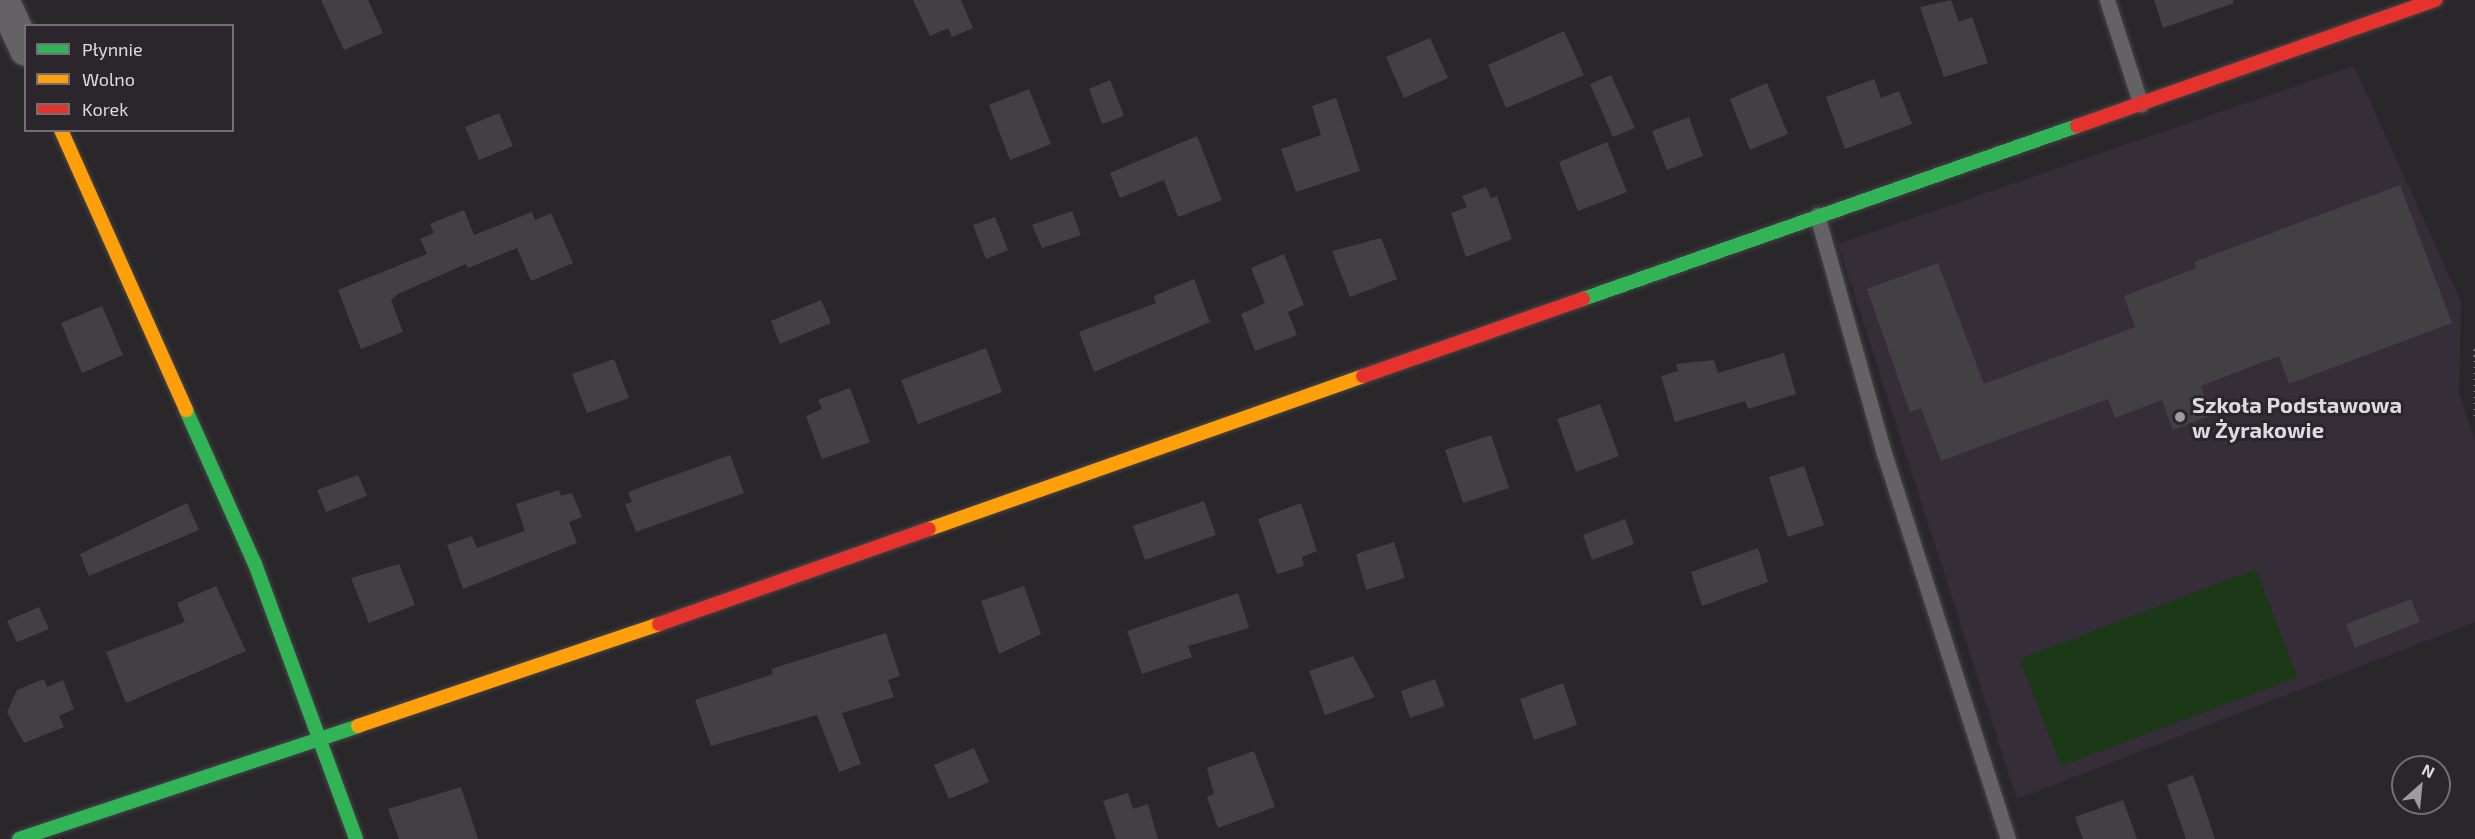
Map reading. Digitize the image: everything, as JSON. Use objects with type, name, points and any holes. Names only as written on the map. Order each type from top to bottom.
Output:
[{"type":"street","points":[[3,0],[24,46]]},
{"type":"street","points":[[20,839],[322,738],[1817,215],[2141,105],[2435,0]]},
{"type":"street","points":[[62,132],[255,564],[322,738],[356,839]]},
{"type":"lane","points":[[2107,0],[2141,105]]},
{"type":"lane","points":[[1817,215],[1895,486],[2008,839]]},
{"type":"path","points":[[2475,349],[2475,416]]},
{"type":"shaded area","name":"Szkoła Podstawowa w Żyrakowie","points":[[2354,66],[2461,302],[2459,393],[2475,441],[2475,622],[2017,799],[1838,244]]},
{"type":"green space","points":[[2256,569],[2297,677],[2061,766],[2020,659]]},
{"type":"building","points":[[321,0],[368,0],[383,33],[344,50]]},
{"type":"building","points":[[913,0],[961,0],[973,28],[952,37],[948,28],[930,36]]},
{"type":"building","points":[[1951,0],[1959,22],[1972,17],[1988,63],[1944,77],[1920,7]]},
{"type":"building","points":[[2154,0],[2233,0],[2234,3],[2163,28]]},
{"type":"building","points":[[1564,31],[1584,75],[1506,108],[1488,65]]},
{"type":"building","points":[[1430,38],[1448,78],[1404,98],[1386,57]]},
{"type":"building","points":[[1611,75],[1635,128],[1613,137],[1590,84]]},
{"type":"building","points":[[1874,79],[1881,98],[1899,91],[1912,124],[1845,149],[1826,97]]},
{"type":"building","points":[[1110,80],[1124,116],[1102,124],[1089,89]]},
{"type":"building","points":[[1767,83],[1788,134],[1750,150],[1730,99]]},
{"type":"building","points":[[1029,89],[1051,144],[1010,160],[989,105]]},
{"type":"building","points":[[1336,98],[1360,171],[1296,192],[1281,149],[1321,135],[1312,106]]},
{"type":"building","points":[[499,113],[513,146],[479,160],[465,127]]},
{"type":"building","points":[[1689,117],[1703,156],[1667,170],[1652,131]]},
{"type":"building","points":[[1197,136],[1222,200],[1178,217],[1164,180],[1120,198],[1110,173]]},
{"type":"building","points":[[1607,142],[1627,192],[1578,211],[1559,162]]},
{"type":"building","points":[[2400,185],[2452,323],[2289,384],[2279,356],[2201,386],[2211,415],[2173,430],[2162,400],[2115,418],[2108,399],[1941,461],[1921,408],[1910,412],[1867,289],[1938,263],[1984,384],[2135,327],[2124,296],[2196,268],[2194,262]]},
{"type":"building","points":[[1486,187],[1491,198],[1497,196],[1512,239],[1466,257],[1451,213],[1467,207],[1462,196]]},
{"type":"building","points":[[464,210],[474,235],[532,212],[535,220],[551,213],[573,263],[531,281],[517,248],[468,268],[466,264],[398,294],[391,300],[403,332],[361,349],[338,290],[427,254],[420,239],[434,233],[430,224]]},
{"type":"building","points":[[1072,211],[1081,235],[1042,248],[1032,225]]},
{"type":"building","points":[[995,217],[1008,250],[986,259],[973,225]]},
{"type":"building","points":[[1381,238],[1397,279],[1350,297],[1332,251]]},
{"type":"building","points":[[1284,254],[1304,305],[1288,312],[1297,335],[1255,351],[1241,314],[1265,303],[1251,268]]},
{"type":"building","points":[[1194,279],[1210,322],[1094,372],[1079,332],[1156,303],[1154,296]]},
{"type":"building","points":[[821,300],[831,323],[780,344],[771,321]]},
{"type":"building","points":[[102,306],[123,355],[82,373],[61,323]]},
{"type":"building","points":[[986,348],[1002,392],[918,424],[901,380]]},
{"type":"building","points":[[1784,353],[1796,394],[1748,409],[1745,401],[1675,422],[1661,376],[1678,371],[1676,364],[1714,360],[1718,373]]},
{"type":"building","points":[[614,359],[629,398],[587,413],[572,374]]},
{"type":"building","points":[[850,388],[870,442],[822,459],[806,416],[822,409],[818,400]]},
{"type":"building","points":[[1600,404],[1619,456],[1576,472],[1557,419]]},
{"type":"building","points":[[1491,435],[1509,488],[1463,503],[1445,450]]},
{"type":"building","points":[[730,455],[744,493],[636,532],[625,504],[632,502],[628,492]]},
{"type":"building","points":[[1804,466],[1824,525],[1788,537],[1769,477]]},
{"type":"building","points":[[358,475],[367,496],[326,512],[317,490]]},
{"type":"building","points":[[559,490],[561,496],[572,493],[582,517],[569,522],[577,543],[463,589],[447,545],[472,536],[477,548],[525,531],[516,504]]},
{"type":"building","points":[[1204,501],[1216,535],[1145,560],[1133,526]]},
{"type":"building","points":[[187,503],[199,530],[89,576],[80,554]]},
{"type":"building","points":[[1301,503],[1317,551],[1302,557],[1304,566],[1277,574],[1258,519]]},
{"type":"building","points":[[1625,519],[1634,544],[1592,560],[1583,535]]},
{"type":"building","points":[[1394,542],[1405,578],[1366,590],[1356,554]]},
{"type":"building","points":[[1758,548],[1768,582],[1702,606],[1691,572]]},
{"type":"building","points":[[399,564],[415,605],[369,623],[351,578]]},
{"type":"building","points":[[216,586],[246,651],[126,703],[106,652],[185,622],[177,603]]},
{"type":"building","points":[[1024,586],[1041,634],[999,654],[981,601]]},
{"type":"building","points":[[1238,593],[1249,628],[1188,646],[1192,657],[1142,674],[1127,631]]},
{"type":"building","points":[[2411,599],[2420,622],[2355,648],[2346,624]]},
{"type":"building","points":[[39,607],[49,629],[17,642],[7,621]]},
{"type":"building","points":[[886,633],[900,676],[888,680],[894,697],[842,713],[861,764],[839,772],[817,715],[711,746],[695,700],[773,674],[771,669]]},
{"type":"building","points":[[1353,656],[1375,697],[1325,715],[1309,671]]},
{"type":"building","points":[[44,679],[47,687],[63,680],[74,709],[59,716],[64,727],[24,743],[7,712],[17,690]]},
{"type":"building","points":[[1435,679],[1445,706],[1410,718],[1401,691]]},
{"type":"building","points":[[1563,683],[1577,725],[1534,740],[1520,699]]},
{"type":"building","points":[[974,748],[989,782],[949,799],[934,765]]},
{"type":"building","points":[[1254,751],[1275,807],[1218,828],[1207,797],[1214,794],[1207,768]]},
{"type":"building","points":[[2193,775],[2215,839],[2186,839],[2167,785]]},
{"type":"building","points":[[461,787],[478,839],[399,839],[388,809]]},
{"type":"building","points":[[1128,793],[1133,809],[1148,804],[1158,839],[1116,839],[1103,801]]},
{"type":"building","points":[[2123,800],[2137,839],[2083,839],[2075,817]]},
{"type":"traffic: fast","points":[[1583,299],[2077,126]]},
{"type":"traffic: fast","points":[[186,410],[255,564],[356,839]]},
{"type":"traffic: fast","points":[[19,839],[358,726]]},
{"type":"traffic: slow","points":[[62,132],[186,410]]},
{"type":"traffic: slow","points":[[929,529],[1363,376]]},
{"type":"traffic: slow","points":[[358,726],[659,624]]},
{"type":"traffic: jam","points":[[2077,126],[2435,0]]},
{"type":"traffic: jam","points":[[1363,376],[1583,299]]},
{"type":"traffic: jam","points":[[659,624],[929,529]]},
{"type":"place","name":"Szkoła Podstawowa w Żyrakowie","points":[[2180,417]]}]
